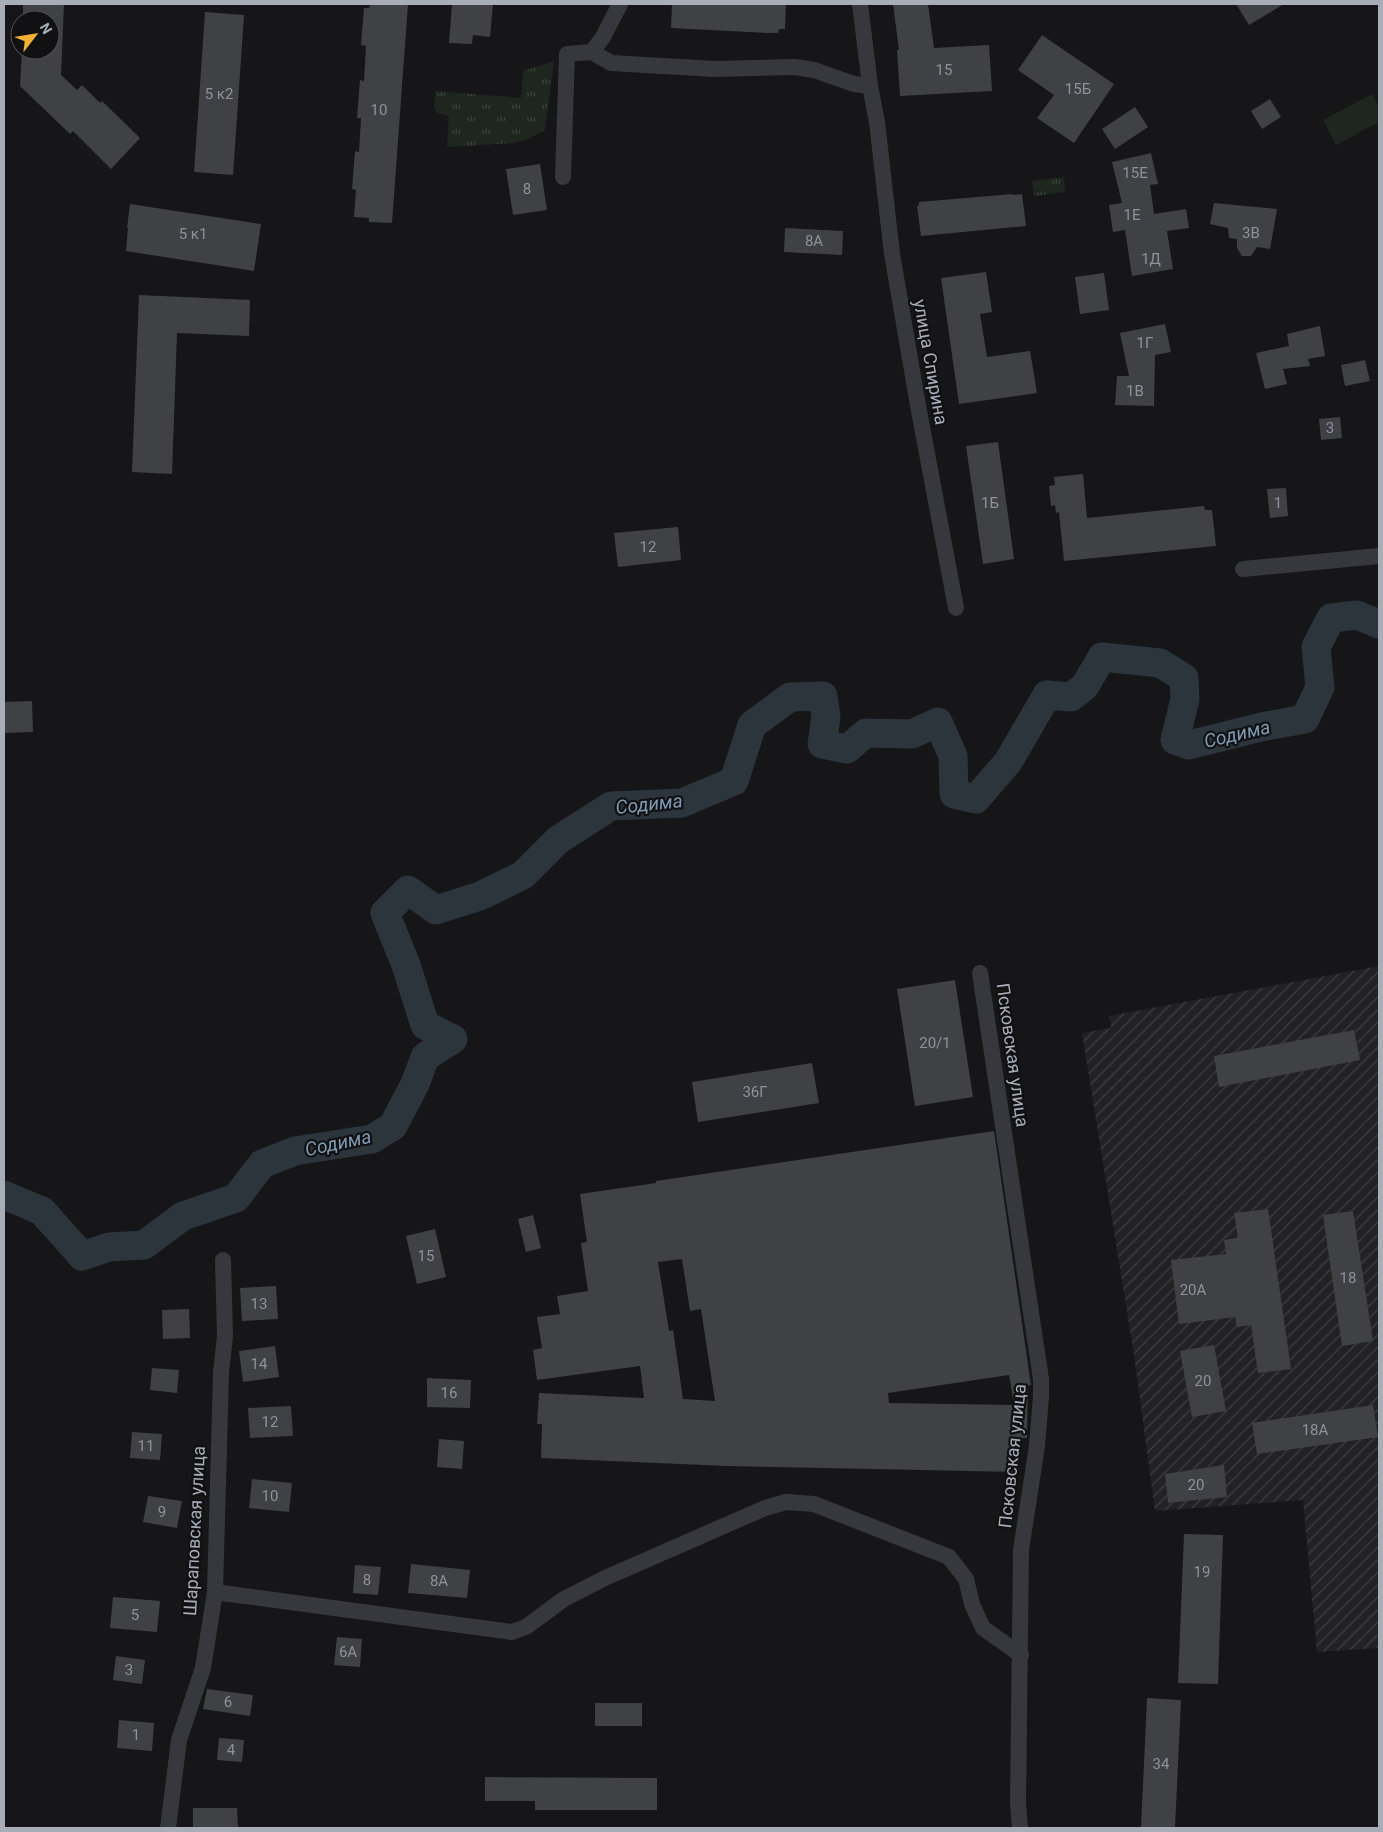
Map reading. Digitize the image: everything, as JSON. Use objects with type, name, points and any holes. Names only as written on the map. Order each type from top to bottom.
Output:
[{"type":"street","points":[[592,52],[604,37],[620,4]]},
{"type":"street","name":"улица Спирина","points":[[860,4],[870,86],[877,122],[892,254],[956,608]]},
{"type":"street","points":[[563,177],[567,54],[592,52],[611,63],[715,69],[795,67],[814,70],[854,84],[870,86]]},
{"type":"street","points":[[1243,569],[1379,556]]},
{"type":"street","name":"Псковская улица","points":[[980,973],[1041,1379],[1037,1446],[1021,1550],[1018,1802],[1020,1828]]},
{"type":"street","name":"Шараповская улица","points":[[168,1828],[179,1740],[203,1668],[215,1592],[220,1373],[225,1336],[223,1260]]},
{"type":"street","points":[[215,1592],[512,1632],[526,1627],[564,1599],[605,1578],[765,1508],[786,1502],[814,1504],[949,1557],[966,1578],[972,1604],[983,1628],[1021,1655]]},
{"type":"shaded area","points":[[1379,966],[1379,1648],[1317,1652],[1303,1500],[1155,1511],[1134,1355],[1082,1033],[1111,1028],[1109,1016]]},
{"type":"green space","points":[[554,61],[545,130],[526,140],[513,143],[447,147],[449,116],[437,113],[434,106],[435,91],[521,98],[523,71]]},
{"type":"green space","points":[[1372,94],[1379,107],[1379,122],[1336,145],[1323,120]]},
{"type":"green space","points":[[1064,177],[1065,192],[1034,196],[1032,181]]},
{"type":"building","points":[[23,4],[64,4],[61,75],[77,90],[82,85],[100,103],[102,101],[140,138],[111,169],[73,131],[70,134],[20,86],[21,60],[60,60],[60,10],[23,10]]},
{"type":"building","points":[[370,4],[408,4],[392,223],[369,222],[369,218],[354,217],[356,190],[352,189],[355,151],[359,152],[361,118],[357,118],[360,80],[364,81],[366,46],[361,45],[364,8],[369,8]]},
{"type":"building","points":[[452,4],[493,4],[490,37],[473,35],[472,44],[449,43]]},
{"type":"building","points":[[672,4],[786,4],[785,29],[779,29],[778,33],[769,33],[671,28]]},
{"type":"building","points":[[893,4],[928,4],[934,48],[989,45],[992,91],[900,96],[897,50],[899,50]]},
{"type":"building","points":[[1236,4],[1284,4],[1249,25]]},
{"type":"building","points":[[205,12],[244,15],[233,175],[194,172]]},
{"type":"building","points":[[1042,35],[1114,84],[1074,143],[1037,118],[1054,95],[1018,70]]},
{"type":"building","points":[[1270,99],[1281,117],[1262,129],[1251,111]]},
{"type":"building","points":[[1135,107],[1148,127],[1115,149],[1102,129]]},
{"type":"building","points":[[1151,153],[1158,184],[1150,185],[1154,214],[1186,209],[1189,228],[1167,231],[1173,269],[1132,276],[1125,230],[1113,232],[1109,205],[1122,203],[1112,162]]},
{"type":"building","points":[[540,164],[547,210],[513,215],[506,169]]},
{"type":"building","points":[[1022,194],[1026,226],[921,236],[917,206],[919,202]]},
{"type":"building","points":[[1214,203],[1277,209],[1270,249],[1257,247],[1251,256],[1242,256],[1237,248],[1237,239],[1229,238],[1228,228],[1210,224]]},
{"type":"building","points":[[130,204],[261,224],[254,271],[126,251]]},
{"type":"building","points":[[785,228],[843,231],[842,255],[784,252]]},
{"type":"building","points":[[986,272],[992,312],[980,314],[987,357],[1030,351],[1037,393],[959,404],[941,278]]},
{"type":"building","points":[[1104,273],[1109,310],[1080,314],[1075,277]]},
{"type":"building","points":[[139,295],[250,300],[249,336],[177,333],[172,474],[132,472]]},
{"type":"building","points":[[1165,324],[1171,352],[1155,355],[1154,406],[1115,405],[1117,376],[1129,376],[1120,333]]},
{"type":"building","points":[[1320,326],[1325,356],[1308,359],[1310,366],[1283,369],[1287,384],[1265,389],[1256,353],[1289,346],[1287,334]]},
{"type":"building","points":[[1365,360],[1370,381],[1345,386],[1341,365]]},
{"type":"building","points":[[1340,417],[1342,438],[1321,440],[1319,419]]},
{"type":"building","points":[[998,442],[1014,559],[983,564],[966,446]]},
{"type":"building","points":[[1083,474],[1087,518],[1204,506],[1205,510],[1212,510],[1216,546],[1064,561],[1059,512],[1056,513],[1055,505],[1051,506],[1049,486],[1055,485],[1054,477]]},
{"type":"building","points":[[1286,488],[1288,516],[1270,518],[1267,489]]},
{"type":"building","points":[[678,527],[681,560],[618,567],[614,533]]},
{"type":"building","points":[[32,701],[33,732],[4,733],[4,702]]},
{"type":"building","points":[[955,980],[973,1097],[915,1106],[897,989]]},
{"type":"building","points":[[1354,1030],[1360,1060],[1219,1087],[1214,1056]]},
{"type":"building","points":[[812,1063],[819,1103],[698,1122],[692,1082]]},
{"type":"building","points":[[994,1131],[1031,1385],[1028,1386],[1027,1438],[1019,1438],[1019,1472],[727,1466],[541,1458],[542,1424],[537,1424],[539,1393],[644,1398],[640,1366],[537,1380],[533,1350],[542,1348],[537,1317],[560,1314],[557,1296],[588,1291],[581,1243],[587,1242],[580,1194],[656,1183],[656,1181]],"holes":[[[682,1259],[690,1311],[701,1309],[715,1401],[683,1399],[673,1330],[669,1331],[658,1262]],[[1009,1375],[1014,1405],[889,1403],[888,1393]]]},
{"type":"building","points":[[1268,1209],[1291,1369],[1258,1373],[1251,1325],[1237,1327],[1235,1317],[1179,1324],[1171,1260],[1226,1254],[1224,1240],[1238,1238],[1234,1213]]},
{"type":"building","points":[[1353,1211],[1373,1341],[1342,1346],[1323,1215]]},
{"type":"building","points":[[533,1215],[541,1248],[526,1252],[518,1219]]},
{"type":"building","points":[[435,1229],[446,1277],[417,1284],[406,1236]]},
{"type":"building","points":[[276,1286],[278,1319],[242,1321],[240,1288]]},
{"type":"building","points":[[189,1309],[190,1338],[163,1339],[162,1310]]},
{"type":"building","points":[[1214,1345],[1226,1411],[1192,1417],[1180,1351]]},
{"type":"building","points":[[275,1346],[279,1377],[243,1382],[239,1351]]},
{"type":"building","points":[[152,1368],[179,1370],[177,1393],[150,1390]]},
{"type":"building","points":[[427,1378],[471,1380],[470,1408],[427,1407]]},
{"type":"building","points":[[1373,1405],[1378,1437],[1257,1454],[1252,1423]]},
{"type":"building","points":[[291,1406],[293,1436],[250,1438],[248,1408]]},
{"type":"building","points":[[132,1432],[162,1434],[160,1460],[130,1458]]},
{"type":"building","points":[[439,1439],[464,1441],[462,1469],[437,1467]]},
{"type":"building","points":[[1224,1465],[1227,1497],[1168,1503],[1165,1474]]},
{"type":"building","points":[[252,1479],[292,1483],[289,1512],[249,1508]]},
{"type":"building","points":[[148,1496],[182,1501],[177,1528],[143,1522]]},
{"type":"building","points":[[1184,1534],[1223,1535],[1218,1684],[1178,1683]]},
{"type":"building","points":[[411,1564],[470,1570],[467,1598],[408,1593]]},
{"type":"building","points":[[355,1565],[381,1567],[378,1595],[353,1593]]},
{"type":"building","points":[[113,1597],[160,1601],[157,1632],[110,1628]]},
{"type":"building","points":[[337,1637],[362,1639],[360,1667],[334,1665]]},
{"type":"building","points":[[116,1656],[145,1660],[142,1684],[113,1680]]},
{"type":"building","points":[[207,1689],[253,1695],[250,1716],[203,1709]]},
{"type":"building","points":[[1147,1698],[1181,1700],[1175,1828],[1141,1828]]},
{"type":"building","points":[[595,1703],[642,1703],[642,1726],[595,1726]]},
{"type":"building","points":[[119,1720],[154,1723],[152,1751],[117,1748]]},
{"type":"building","points":[[219,1738],[244,1740],[242,1762],[217,1760]]},
{"type":"building","points":[[485,1777],[657,1778],[657,1810],[535,1810],[535,1801],[485,1801]]},
{"type":"building","points":[[193,1808],[237,1808],[238,1828],[193,1828]]},
{"type":"waterway","name":"Содима","points":[[4,1195],[42,1211],[82,1256],[109,1247],[144,1245],[183,1216],[236,1198],[262,1164],[295,1151],[372,1139],[393,1126],[415,1084],[425,1057],[453,1039],[425,1025],[406,965],[385,913],[408,890],[436,910],[480,896],[523,875],[558,840],[611,806],[682,803],[734,781],[752,725],[790,697],[823,696],[826,717],[822,744],[847,749],[866,733],[912,734],[938,722],[953,756],[954,794],[976,799],[1008,762],[1047,695],[1071,697],[1085,686],[1102,657],[1160,663],[1184,678],[1185,699],[1175,740],[1189,745],[1261,727],[1305,719],[1320,687],[1316,647],[1331,618],[1357,615],[1379,624]]}]
